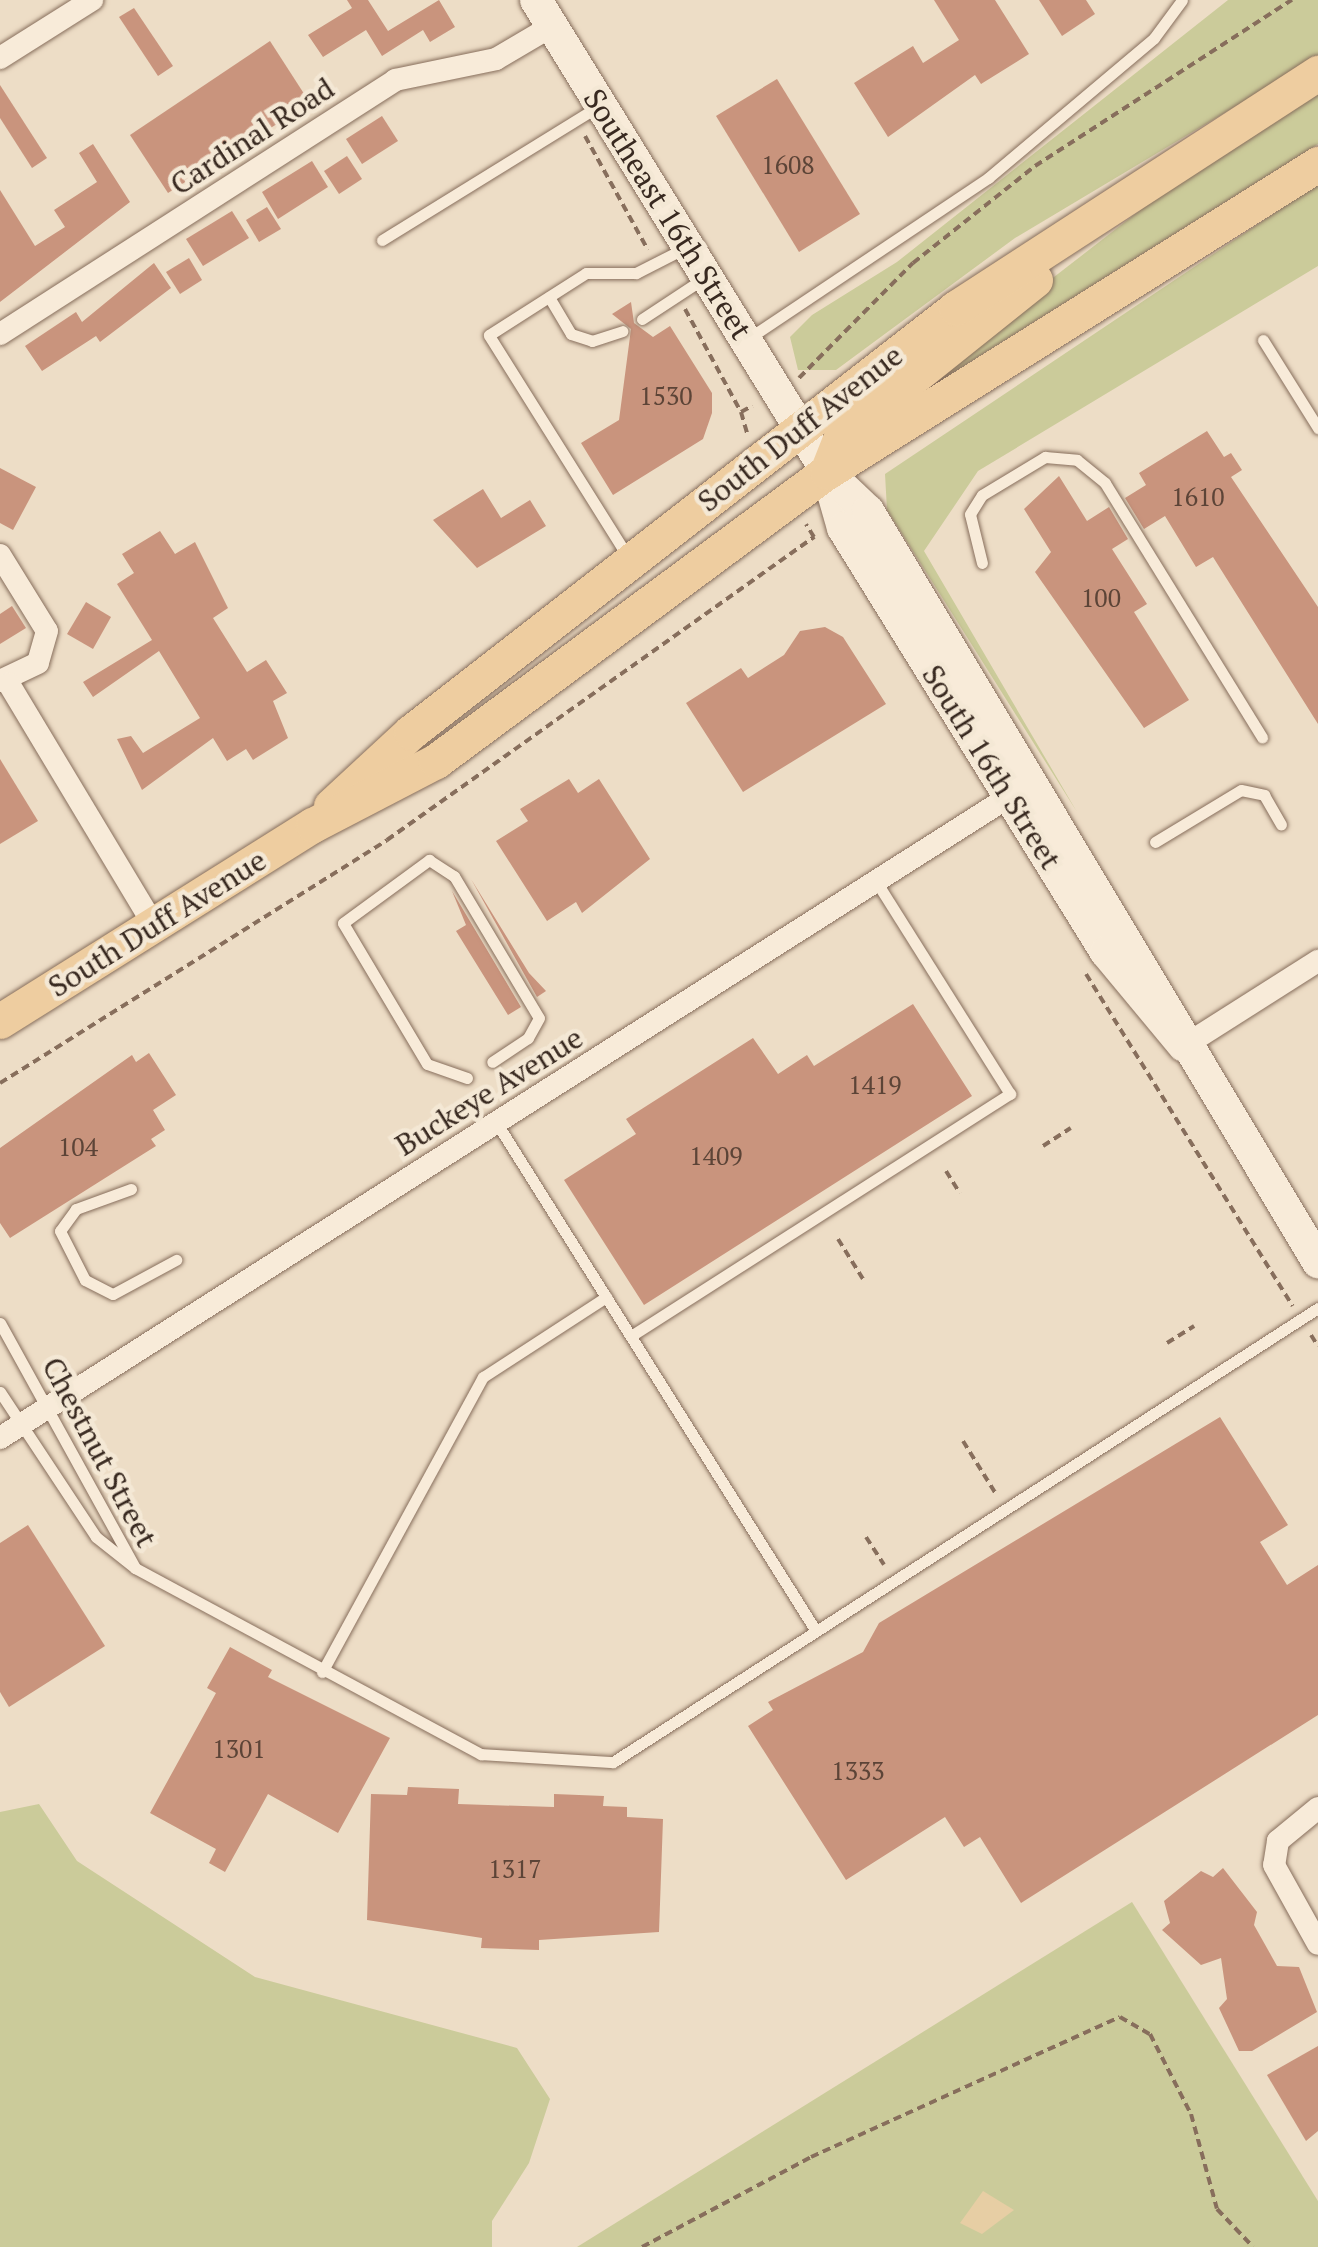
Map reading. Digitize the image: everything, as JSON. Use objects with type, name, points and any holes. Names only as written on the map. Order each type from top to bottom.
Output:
[{"type":"main road","name":"Southeast 16th Street","points":[[544,13],[588,112],[688,246],[800,428]]},
{"type":"main road","name":"South Duff Avenue","points":[[313,825],[382,756],[956,308],[1318,73]]},
{"type":"main road","name":"South Duff Avenue","points":[[0,1022],[313,825],[436,761],[827,472],[1318,164]]},
{"type":"main road","points":[[827,472],[833,446],[853,424],[1170,166]]},
{"type":"main road","name":"South 16th Street","points":[[800,428],[827,472],[878,528],[1165,995],[1184,1046],[1318,1262]]},
{"type":"main road","name":"South 16th Street","points":[[827,472],[843,528],[1140,1002],[1184,1046]]},
{"type":"street","points":[[0,58],[92,0]]},
{"type":"street","name":"Cardinal Road","points":[[0,334],[395,80],[496,59],[544,13]]},
{"type":"street","points":[[0,554],[46,631],[38,663],[4,683],[154,924]]},
{"type":"street","name":"Buckeye Avenue","points":[[0,1438],[1010,796]]},
{"type":"street","points":[[1184,1046],[1318,961]]},
{"type":"street","points":[[1318,1808],[1278,1841],[1274,1865],[1318,1944]]},
{"type":"lane","points":[[746,340],[988,178],[1154,38],[1182,0]]},
{"type":"lane","points":[[382,240],[588,112]]},
{"type":"lane","points":[[630,561],[489,335],[586,272],[658,266],[688,246]]},
{"type":"lane","points":[[642,319],[706,277]]},
{"type":"lane","points":[[549,297],[571,334],[592,341],[622,331]]},
{"type":"lane","points":[[1263,340],[1318,428]]},
{"type":"lane","points":[[982,563],[970,514],[982,496],[1045,457],[1077,460],[1105,483],[1262,736]]},
{"type":"lane","points":[[1154,842],[1242,790],[1264,795],[1281,824]]},
{"type":"lane","points":[[466,1078],[427,1064],[343,922],[429,860],[454,876],[539,1018],[528,1038],[492,1062]]},
{"type":"lane","points":[[630,1336],[1010,1094],[876,880]]},
{"type":"lane","points":[[496,1122],[814,1628]]},
{"type":"lane","points":[[131,1189],[76,1210],[60,1231],[86,1280],[113,1294],[176,1260]]},
{"type":"lane","points":[[322,1672],[484,1377],[606,1297]]},
{"type":"lane","points":[[135,1568],[322,1672],[482,1754],[613,1762],[774,1665],[814,1628],[1318,1308]]},
{"type":"lane","name":"Chestnut Street","points":[[0,1323],[52,1405],[135,1568]]},
{"type":"lane","name":"Chestnut Street","points":[[0,1392],[96,1537],[135,1568]]},
{"type":"path","points":[[806,374],[914,263],[1021,177],[1292,0]]},
{"type":"path","points":[[588,112],[658,266]]},
{"type":"path","points":[[677,296],[750,434]]},
{"type":"path","points":[[741,412],[748,408]]},
{"type":"path","points":[[0,1083],[386,840],[814,537],[805,523]]},
{"type":"path","points":[[1074,956],[1292,1305]]},
{"type":"path","points":[[1043,1146],[1071,1128]]},
{"type":"path","points":[[946,1170],[960,1193]]},
{"type":"path","points":[[838,1239],[863,1278]]},
{"type":"path","points":[[1167,1344],[1194,1326]]},
{"type":"path","points":[[1310,1333],[1318,1346]]},
{"type":"path","points":[[963,1441],[996,1494]]},
{"type":"path","points":[[866,1536],[884,1565]]},
{"type":"path","points":[[642,2247],[811,2157],[1120,2017],[1150,2034],[1191,2114],[1217,2209],[1253,2247]]},
{"type":"green space","points":[[1228,0],[1318,0],[1318,57],[1015,238],[836,370],[798,370],[790,337],[812,315],[897,262]]},
{"type":"green space","points":[[1318,91],[1318,144],[922,392],[916,384],[1183,177]]},
{"type":"green space","points":[[1318,184],[1318,266],[978,471],[924,551],[1077,812],[887,510],[885,474]]},
{"type":"green space","points":[[39,1804],[77,1861],[255,1977],[517,2048],[550,2099],[529,2163],[492,2221],[492,2247],[0,2247],[0,1812]]},
{"type":"green space","points":[[1132,1902],[1318,2201],[1318,2247],[577,2247]]},
{"type":"sand","points":[[983,2191],[1014,2210],[982,2234],[960,2223]]},
{"type":"building","points":[[347,0],[368,0],[388,31],[439,0],[455,27],[430,42],[423,30],[382,56],[366,30],[323,57],[308,35],[352,8]]},
{"type":"building","points":[[934,0],[995,0],[1029,54],[981,84],[975,75],[888,137],[854,83],[913,46],[923,63],[959,40]]},
{"type":"building","points":[[1039,0],[1086,0],[1095,14],[1062,36]]},
{"type":"building","points":[[134,8],[173,66],[158,76],[119,17]]},
{"type":"building","points":[[270,41],[310,103],[168,193],[130,135]]},
{"type":"building","points":[[777,79],[860,214],[799,252],[716,116]]},
{"type":"building","points":[[0,85],[47,158],[32,168],[0,118]]},
{"type":"building","points":[[382,116],[398,141],[362,164],[346,139]]},
{"type":"building","points":[[93,144],[130,202],[0,302],[0,190],[35,246],[65,227],[54,210],[97,182],[79,153]]},
{"type":"building","points":[[347,156],[362,179],[339,194],[324,171]]},
{"type":"building","points":[[312,161],[328,187],[278,219],[262,192]]},
{"type":"building","points":[[267,207],[281,229],[259,242],[246,220]]},
{"type":"building","points":[[232,211],[249,238],[203,266],[186,239]]},
{"type":"building","points":[[189,258],[202,280],[180,294],[166,272]]},
{"type":"building","points":[[154,263],[171,288],[100,342],[96,336],[42,371],[25,346],[76,312],[82,322]]},
{"type":"building","points":[[631,302],[634,323],[653,337],[670,326],[712,393],[712,413],[703,439],[613,495],[581,443],[619,420],[631,329],[612,314]]},
{"type":"building","points":[[1207,431],[1224,457],[1231,453],[1242,470],[1231,477],[1318,607],[1318,724],[1213,557],[1196,567],[1165,516],[1144,529],[1125,498],[1146,485],[1139,473]]},
{"type":"building","points":[[0,468],[36,487],[13,530],[0,523]]},
{"type":"building","points":[[1059,476],[1087,521],[1109,507],[1128,539],[1112,549],[1147,604],[1134,612],[1189,700],[1144,728],[1035,572],[1051,552],[1024,509]]},
{"type":"building","points":[[483,489],[501,518],[530,500],[546,526],[477,568],[433,520]]},
{"type":"building","points":[[160,531],[175,554],[195,542],[228,608],[213,618],[247,672],[266,660],[287,693],[273,701],[288,738],[253,760],[246,749],[227,761],[213,738],[142,790],[117,739],[131,736],[143,753],[200,718],[159,651],[93,697],[83,682],[152,640],[117,584],[134,573],[122,554]]},
{"type":"building","points":[[86,602],[111,617],[93,649],[67,634]]},
{"type":"building","points":[[12,606],[26,628],[0,644],[0,614]]},
{"type":"building","points":[[825,627],[843,637],[886,704],[743,792],[686,703],[741,668],[748,678],[784,655],[800,631]]},
{"type":"building","points":[[0,759],[38,821],[0,844]]},
{"type":"building","points":[[569,779],[578,793],[599,779],[650,859],[582,913],[576,902],[547,921],[496,841],[528,821],[520,809]]},
{"type":"building","points":[[471,879],[529,973],[546,991],[537,997]]},
{"type":"building","points":[[452,891],[521,1007],[508,1015],[456,931],[466,925]]},
{"type":"building","points":[[913,1004],[972,1096],[644,1305],[564,1180],[636,1134],[626,1119],[753,1038],[778,1074],[807,1055],[814,1066]]},
{"type":"building","points":[[149,1053],[176,1095],[153,1110],[165,1130],[151,1139],[156,1146],[10,1238],[0,1223],[0,1148],[132,1055],[136,1062]]},
{"type":"building","points":[[1220,1417],[1288,1525],[1260,1542],[1287,1585],[1318,1565],[1318,1715],[1021,1903],[980,1837],[964,1847],[945,1817],[846,1880],[748,1726],[773,1710],[768,1702],[863,1652],[879,1623]]},
{"type":"building","points":[[28,1525],[105,1646],[9,1707],[0,1692],[0,1543]]},
{"type":"building","points":[[230,1647],[272,1670],[268,1677],[390,1738],[338,1833],[268,1794],[225,1872],[209,1863],[216,1849],[150,1813],[216,1693],[207,1688]]},
{"type":"building","points":[[408,1787],[459,1789],[458,1804],[554,1807],[554,1794],[604,1796],[603,1806],[627,1807],[627,1817],[663,1819],[659,1932],[539,1940],[539,1950],[481,1948],[482,1938],[367,1920],[371,1794],[407,1795]]},
{"type":"building","points":[[1223,1868],[1257,1912],[1254,1925],[1277,1966],[1299,1967],[1317,2012],[1252,2051],[1239,2051],[1219,2008],[1227,1999],[1221,1958],[1201,1965],[1162,1930],[1170,1923],[1164,1901],[1201,1871],[1213,1877]]},
{"type":"building","points":[[1318,2046],[1318,2131],[1306,2141],[1267,2075]]}]
